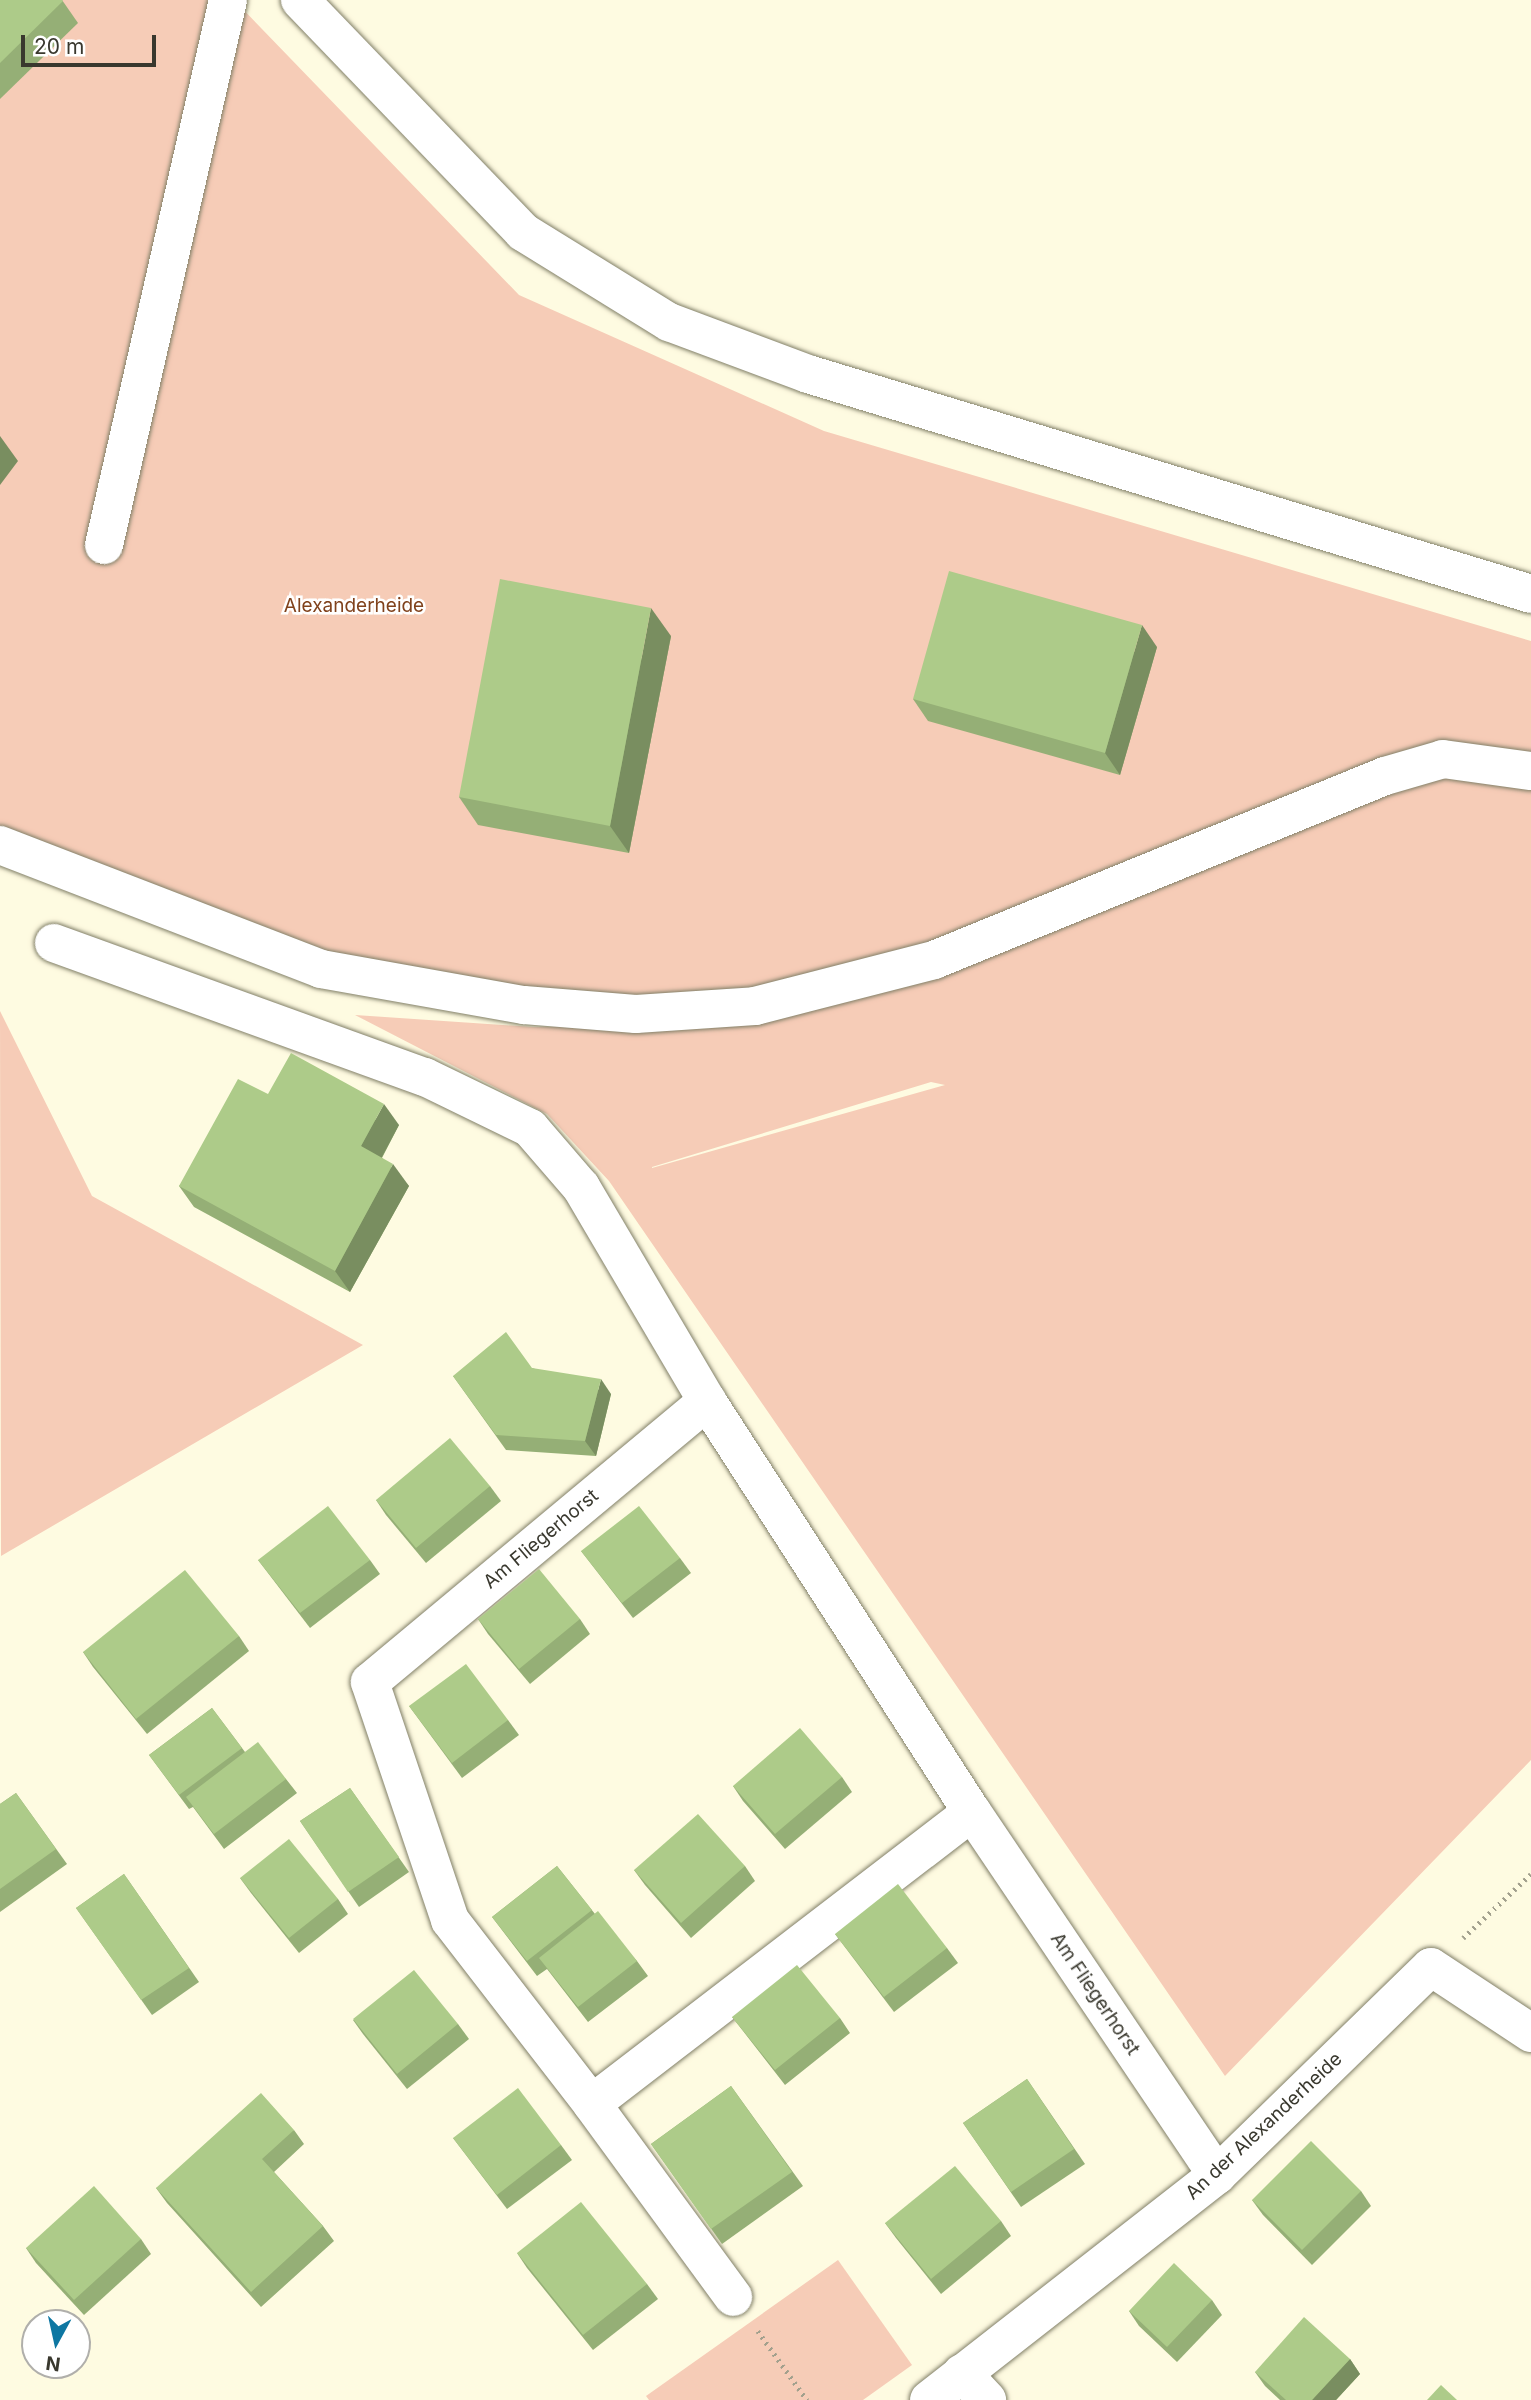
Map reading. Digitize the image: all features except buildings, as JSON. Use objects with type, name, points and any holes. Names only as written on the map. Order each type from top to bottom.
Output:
[{"type":"street","points":[[104,545],[228,0]]},
{"type":"street","points":[[300,0],[523,232],[670,322],[808,374],[1531,594]]},
{"type":"street","points":[[0,845],[321,970],[524,1005],[636,1014],[755,1006],[934,960],[1385,776],[1443,759],[1531,771]]},
{"type":"street","points":[[54,943],[425,1077],[530,1128],[581,1187],[707,1401]]},
{"type":"street","name":"Am Fliegerhorst","points":[[733,2297],[592,2104],[450,1920],[370,1682],[707,1401],[972,1812],[1217,2175]]},
{"type":"street","points":[[592,2104],[972,1812]]},
{"type":"street","points":[[1431,1967],[1531,2033]]},
{"type":"street","name":"An der Alexanderheide","points":[[929,2400],[975,2387],[1217,2175],[1431,1967]]},
{"type":"path","points":[[1431,1967],[1531,1874]]},
{"type":"path","points":[[733,2297],[807,2400]]},
{"type":"green space","name":"Alexanderheide","points":[[0,0],[234,0],[519,295],[824,431],[1531,641],[1531,1760],[1225,2076],[609,1181],[547,1114],[355,1015],[534,1027],[677,1024],[424,987],[0,845]],"holes":[[[931,1082],[945,1085],[652,1168]]]},
{"type":"green space","points":[[0,1011],[92,1196],[363,1345],[1,1556]]},
{"type":"green space","points":[[838,2260],[912,2365],[863,2400],[649,2400],[646,2396]]}]
